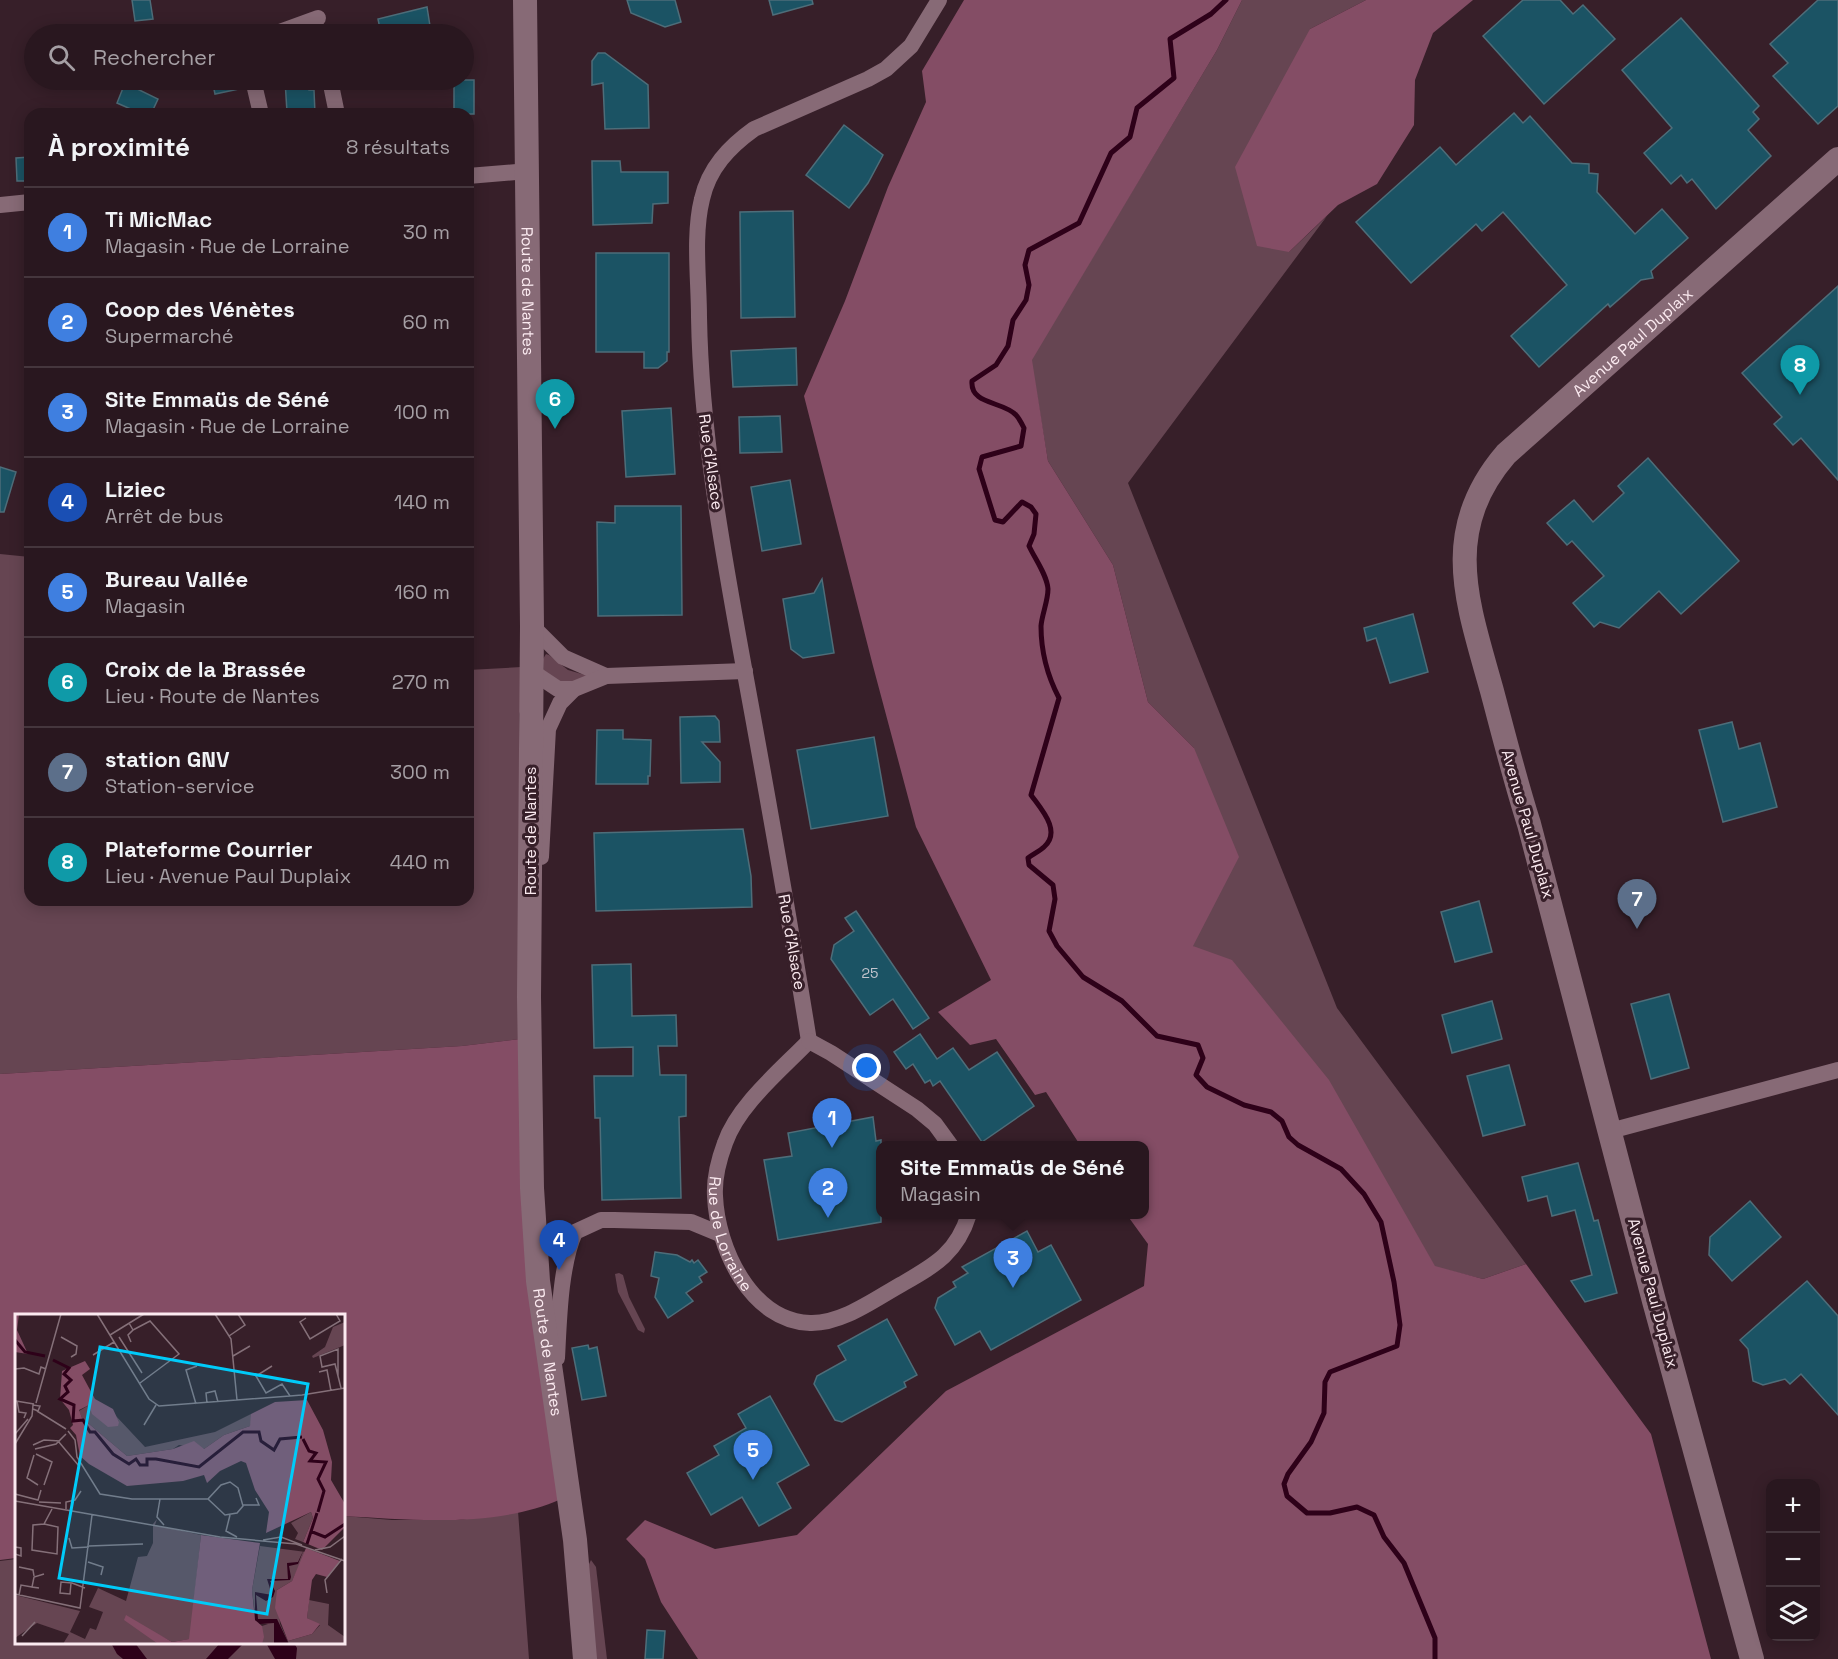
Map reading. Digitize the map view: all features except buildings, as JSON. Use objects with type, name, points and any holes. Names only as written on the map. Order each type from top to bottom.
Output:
[{"type":"main road","name":"Route de Nantes","points":[[525,0],[532,626],[529,932],[532,1188],[538,1281],[575,1540],[585,1659]]},
{"type":"main road","name":"Avenue Paul Duplaix","points":[[1752,1659],[1466,594],[1464,557],[1472,511],[1492,470],[1506,453],[1838,159]]},
{"type":"street","name":"Rue d'Alsace","points":[[809,1041],[711,468],[701,382],[698,221],[707,180],[720,158],[737,141],[754,129],[886,69],[911,45],[939,0]]},
{"type":"street","points":[[302,24],[318,18]]},
{"type":"street","points":[[255,90],[260,108]]},
{"type":"street","points":[[332,90],[336,108]]},
{"type":"street","points":[[474,176],[528,171]]},
{"type":"street","points":[[0,205],[24,203]]},
{"type":"street","points":[[532,626],[563,657],[606,676]]},
{"type":"street","points":[[531,671],[558,689],[574,689],[606,676],[745,671]]},
{"type":"street","points":[[529,932],[539,905],[548,729],[560,703],[574,689]]},
{"type":"street","points":[[809,1041],[917,1109],[935,1124],[947,1141]]},
{"type":"street","name":"Rue de Lorraine","points":[[809,1041],[737,1119],[726,1140],[718,1165],[715,1189],[720,1233],[747,1288],[758,1301],[771,1312],[785,1317],[815,1323],[837,1318],[942,1260],[963,1232],[968,1219]]},
{"type":"street","points":[[1610,1131],[1838,1070]]},
{"type":"street","points":[[556,1416],[559,1314],[569,1245],[575,1232],[601,1220],[614,1220],[691,1222],[720,1233]]},
{"type":"shaded area","points":[[964,0],[1242,0],[1217,50],[1032,360],[1048,461],[1113,565],[1148,702],[1194,748],[1239,857],[1193,946],[1232,960],[1329,1080],[1435,1266],[1483,1279],[1526,1264],[1651,1434],[1711,1659],[698,1659],[661,1602],[645,1559],[626,1539],[645,1520],[715,1549],[797,1535],[946,1391],[1144,1286],[1148,1244],[1130,1219],[1149,1219],[1149,1141],[1077,1141],[1046,1092],[1035,1095],[996,1039],[970,1045],[938,1012],[991,980],[916,827],[804,396],[845,301],[888,187],[926,102],[922,71]]},
{"type":"shaded area","points":[[1242,0],[1366,0],[1310,29],[1289,252],[1327,216],[1128,483],[1337,1008],[1526,1264],[1483,1279],[1435,1267],[1390,1189],[1193,946],[1194,748],[1148,702],[1113,565],[1048,461],[1031,360],[1217,50]]},
{"type":"shaded area","points":[[1366,0],[1473,0],[1433,33],[1415,80],[1414,125],[1377,184],[1338,205],[1289,252],[1257,246],[1235,167],[1310,29]]},
{"type":"shaded area","points":[[0,554],[24,556],[24,906],[474,906],[474,670],[539,666],[519,714],[520,1039],[462,1046],[0,1074]]},
{"type":"shaded area","points":[[546,654],[568,670],[592,677],[560,684],[544,673],[543,659]]},
{"type":"shaded area","points":[[520,1039],[561,1499],[536,1508],[482,1518],[426,1520],[345,1516],[345,1314],[15,1314],[15,1558],[0,1560],[0,1074],[462,1046]]},
{"type":"shaded area","points":[[615,1274],[623,1275],[629,1297],[645,1329],[644,1333],[638,1330],[618,1292]]},
{"type":"shaded area","points":[[518,1511],[529,1659],[0,1659],[0,1561],[15,1559],[15,1644],[345,1644],[345,1516],[392,1520],[460,1520]]},
{"type":"shaded area","points":[[591,1560],[596,1567],[607,1659],[592,1659],[587,1568]]},
{"type":"shaded area","points":[[112,1644],[136,1644],[147,1659],[123,1659]]},
{"type":"shaded area","points":[[219,1644],[243,1644],[228,1659],[206,1659]]},
{"type":"shaded area","points":[[267,1644],[295,1644],[297,1648],[296,1659],[275,1659]]},
{"type":"waterway","points":[[1226,0],[1211,14],[1170,39],[1174,78],[1137,108],[1130,137],[1111,153],[1079,223],[1029,250],[1025,265],[1029,285],[1026,300],[1013,320],[1008,346],[996,365],[972,381],[976,394],[1010,411],[1017,416],[1024,428],[1021,446],[982,457],[979,469],[995,520],[1003,522],[1022,502],[1031,507],[1036,514],[1034,534],[1029,546],[1043,573],[1048,589],[1041,626],[1042,645],[1048,673],[1059,698],[1031,795],[1048,820],[1051,834],[1044,847],[1028,858],[1029,865],[1053,885],[1055,899],[1049,931],[1057,946],[1083,977],[1122,1001],[1157,1036],[1198,1045],[1203,1058],[1196,1075],[1207,1087],[1244,1105],[1271,1112],[1282,1121],[1289,1137],[1298,1145],[1341,1169],[1364,1194],[1381,1222],[1394,1282],[1400,1325],[1397,1346],[1330,1372],[1325,1382],[1324,1413],[1311,1442],[1288,1474],[1284,1484],[1287,1496],[1307,1513],[1330,1513],[1357,1507],[1374,1515],[1384,1537],[1404,1563],[1435,1638],[1435,1659]]},
{"type":"place","name":"Plateforme Courrier","points":[[1800,395]]},
{"type":"place","name":"Croix de la Brassée","points":[[555,429]]},
{"type":"place","name":"station GNV","points":[[1637,929]]},
{"type":"place","name":"Ti MicMac","points":[[832,1148]]},
{"type":"place","name":"Coop des Vénètes","points":[[828,1218]]},
{"type":"place","name":"Liziec","points":[[559,1270]]},
{"type":"place","name":"Site Emmaüs de Séné","points":[[1013,1288]]},
{"type":"place","name":"Bureau Vallée","points":[[753,1480]]}]
